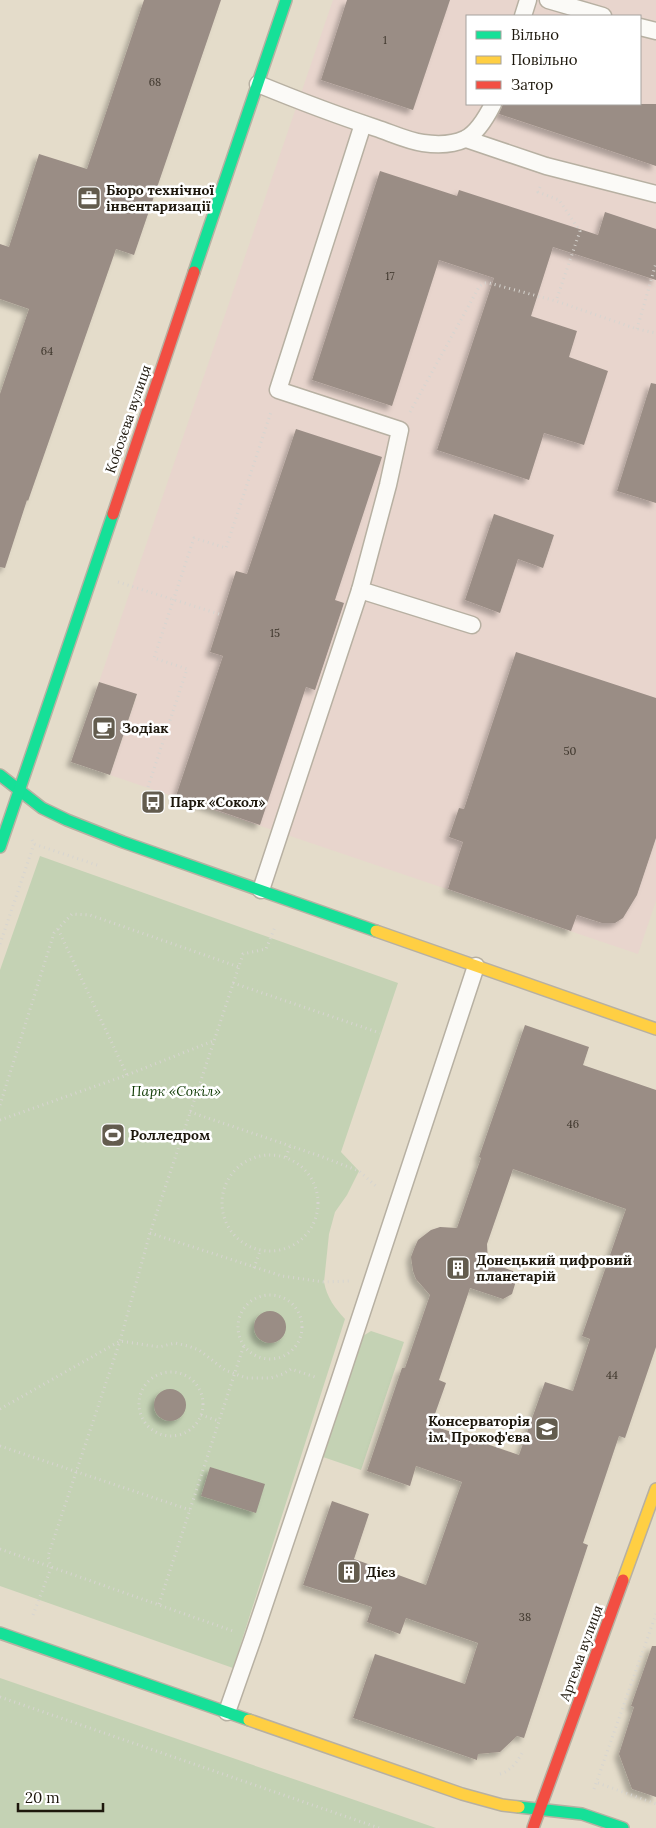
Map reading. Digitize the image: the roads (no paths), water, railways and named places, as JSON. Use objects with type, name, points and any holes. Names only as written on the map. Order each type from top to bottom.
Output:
[{"type":"street","name":"Кобозєва вулиця","points":[[0,847],[286,0]]},
{"type":"street","points":[[0,775],[42,808],[123,842],[656,1029]]},
{"type":"street","name":"Артема вулиця","points":[[533,1828],[656,1489]]},
{"type":"street","points":[[0,1633],[462,1794],[502,1805],[582,1814],[623,1828]]},
{"type":"lane","points":[[523,15],[528,0]]},
{"type":"lane","points":[[548,0],[600,15]]},
{"type":"lane","points":[[641,27],[656,31]]},
{"type":"lane","points":[[258,84],[298,101],[363,124],[421,143],[438,145],[466,139],[483,121],[492,105]]},
{"type":"lane","points":[[261,890],[360,590],[388,485],[400,430],[278,390],[363,124]]},
{"type":"lane","points":[[466,139],[546,166],[656,194]]},
{"type":"lane","points":[[360,590],[472,625]]},
{"type":"lane","points":[[227,1712],[338,1385],[476,966]]},
{"type":"place","name":"Бюро технічної інвентаризації","points":[[89,198]]},
{"type":"place","name":"Зодіак","points":[[104,728]]},
{"type":"place","name":"Парк «Сокол»","points":[[153,802]]},
{"type":"place","name":"Ролледром","points":[[113,1135]]},
{"type":"place","name":"Донецький цифровий планетарій","points":[[458,1268]]},
{"type":"place","name":"Консерваторія ім. Прокоф'єва","points":[[547,1429]]},
{"type":"place","name":"Дієз","points":[[349,1572]]},
{"type":"park label","name":"Парк «Сокіл»","points":[[176,1091]]}]
